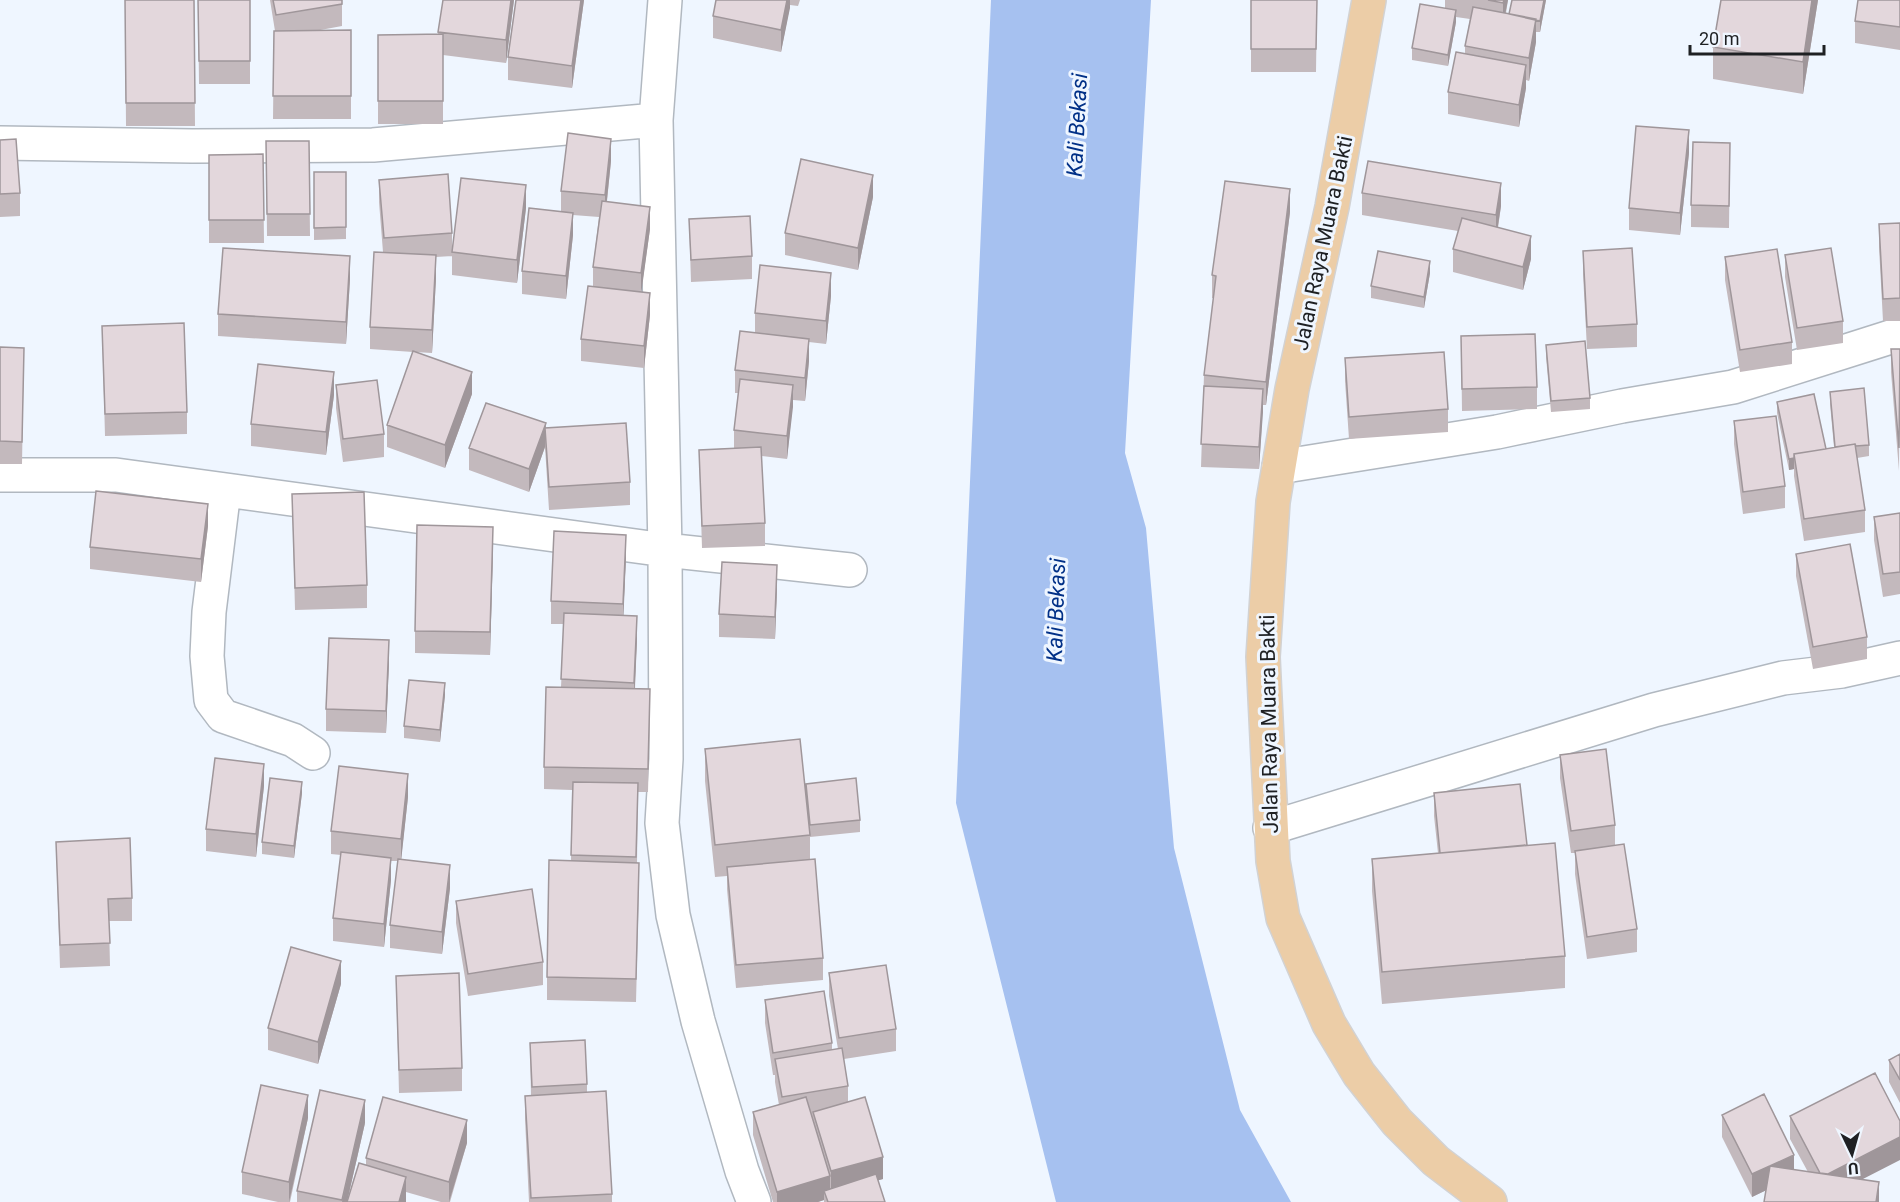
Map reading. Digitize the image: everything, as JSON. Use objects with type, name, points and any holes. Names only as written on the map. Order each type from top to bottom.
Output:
[{"type":"main road","name":"Jalan Raya Muara Bakti","points":[[1369,0],[1332,207],[1292,389],[1273,502],[1263,657],[1273,861],[1283,918],[1320,1002],[1359,1074],[1397,1122],[1436,1161],[1490,1202]]},
{"type":"street","points":[[665,0],[656,120],[665,550],[666,759],[662,823],[673,915],[698,1021],[742,1171],[754,1202]]},
{"type":"street","points":[[0,143],[192,146],[373,145],[656,120]]},
{"type":"street","points":[[1279,467],[1497,432],[1622,406],[1733,387],[1900,334]]},
{"type":"street","points":[[0,475],[117,475],[665,550],[850,570]]},
{"type":"street","points":[[224,490],[209,612],[207,656],[211,700],[224,716],[293,740],[313,753]]},
{"type":"street","points":[[1270,828],[1654,710],[1784,678],[1842,671],[1900,658]]},
{"type":"water","name":"Kali Bekasi","points":[[991,0],[1151,0],[1125,453],[1146,528],[1174,848],[1240,1110],[1291,1202],[1056,1202],[956,803]]},
{"type":"building","points":[[125,0],[194,0],[195,103],[126,103]]},
{"type":"building","points":[[198,0],[250,0],[250,61],[199,61]]},
{"type":"building","points":[[273,0],[342,0],[342,4],[276,15]]},
{"type":"building","points":[[443,0],[511,0],[506,40],[438,32]]},
{"type":"building","points":[[516,0],[581,0],[572,66],[508,57]]},
{"type":"building","points":[[716,0],[787,0],[781,30],[713,16]]},
{"type":"building","points":[[1251,0],[1317,0],[1316,49],[1251,49]]},
{"type":"building","points":[[1488,0],[1504,0],[1503,3]]},
{"type":"building","points":[[1512,0],[1544,0],[1540,21],[1509,14]]},
{"type":"building","points":[[1721,0],[1812,0],[1803,62],[1713,47]]},
{"type":"building","points":[[1858,0],[1900,0],[1900,27],[1855,21]]},
{"type":"building","points":[[1420,4],[1456,10],[1448,55],[1412,48]]},
{"type":"building","points":[[1473,7],[1536,19],[1529,58],[1465,46]]},
{"type":"building","points":[[351,30],[351,96],[273,96],[274,31]]},
{"type":"building","points":[[443,34],[443,101],[378,101],[378,35]]},
{"type":"building","points":[[1456,52],[1526,65],[1519,105],[1448,92]]},
{"type":"building","points":[[1636,126],[1689,130],[1680,213],[1629,208]]},
{"type":"building","points":[[568,133],[611,139],[605,195],[561,191]]},
{"type":"building","points":[[16,139],[20,193],[0,194],[0,140]]},
{"type":"building","points":[[266,141],[309,141],[310,214],[267,214]]},
{"type":"building","points":[[1693,142],[1730,143],[1729,206],[1691,205]]},
{"type":"building","points":[[263,154],[264,220],[209,220],[209,155]]},
{"type":"building","points":[[801,159],[873,175],[858,248],[785,233]]},
{"type":"building","points":[[1368,161],[1501,183],[1496,215],[1362,193]]},
{"type":"building","points":[[314,172],[346,172],[346,227],[314,228]]},
{"type":"building","points":[[448,174],[452,233],[384,238],[379,180]]},
{"type":"building","points":[[461,178],[526,185],[517,260],[452,252]]},
{"type":"building","points":[[1225,181],[1290,189],[1266,382],[1204,375],[1216,276],[1212,275]]},
{"type":"building","points":[[602,201],[650,207],[641,273],[593,267]]},
{"type":"building","points":[[529,208],[573,213],[566,276],[522,271]]},
{"type":"building","points":[[750,216],[752,256],[691,260],[689,219]]},
{"type":"building","points":[[1462,218],[1531,236],[1523,267],[1453,249]]},
{"type":"building","points":[[1900,223],[1900,298],[1883,299],[1879,224]]},
{"type":"building","points":[[223,248],[350,256],[346,322],[218,314]]},
{"type":"building","points":[[1632,248],[1637,324],[1587,327],[1583,251]]},
{"type":"building","points":[[1831,248],[1843,321],[1797,328],[1785,255]]},
{"type":"building","points":[[1777,249],[1792,342],[1740,350],[1725,257]]},
{"type":"building","points":[[1378,251],[1430,261],[1424,297],[1371,286]]},
{"type":"building","points":[[374,252],[436,255],[432,330],[370,327]]},
{"type":"building","points":[[760,265],[831,273],[826,321],[755,313]]},
{"type":"building","points":[[588,286],[650,293],[644,346],[581,339]]},
{"type":"building","points":[[184,323],[187,412],[105,414],[102,326]]},
{"type":"building","points":[[740,331],[809,339],[805,378],[735,370]]},
{"type":"building","points":[[1535,334],[1537,387],[1462,389],[1461,336]]},
{"type":"building","points":[[1585,341],[1590,398],[1551,401],[1546,345]]},
{"type":"building","points":[[0,347],[24,348],[22,442],[0,441]]},
{"type":"building","points":[[1891,349],[1900,349],[1899,448]]},
{"type":"building","points":[[413,351],[472,372],[445,445],[387,425]]},
{"type":"building","points":[[1444,352],[1448,409],[1349,417],[1345,358]]},
{"type":"building","points":[[258,364],[334,372],[326,432],[251,424]]},
{"type":"building","points":[[740,379],[793,385],[787,436],[734,430]]},
{"type":"building","points":[[377,380],[384,434],[343,439],[336,385]]},
{"type":"building","points":[[1204,386],[1263,389],[1259,447],[1201,444]]},
{"type":"building","points":[[1864,388],[1869,445],[1856,446],[1855,444],[1835,447],[1830,392]]},
{"type":"building","points":[[1814,394],[1826,449],[1794,454],[1794,458],[1789,459],[1777,402]]},
{"type":"building","points":[[486,403],[546,423],[529,469],[469,448]]},
{"type":"building","points":[[1776,416],[1785,486],[1743,492],[1734,421]]},
{"type":"building","points":[[626,423],[630,482],[549,487],[545,428]]},
{"type":"building","points":[[1855,444],[1865,510],[1804,519],[1794,454]]},
{"type":"building","points":[[761,447],[765,523],[702,526],[699,450]]},
{"type":"building","points":[[96,491],[208,504],[201,559],[90,547]]},
{"type":"building","points":[[364,492],[367,585],[295,588],[292,494]]},
{"type":"building","points":[[1900,513],[1900,572],[1883,574],[1874,517]]},
{"type":"building","points":[[417,525],[493,527],[490,632],[415,631]]},
{"type":"building","points":[[554,531],[626,535],[623,604],[551,601]]},
{"type":"building","points":[[1850,544],[1867,637],[1813,647],[1796,554]]},
{"type":"building","points":[[722,562],[777,565],[775,617],[719,614]]},
{"type":"building","points":[[564,613],[637,616],[634,683],[561,679]]},
{"type":"building","points":[[329,638],[389,640],[386,711],[326,709]]},
{"type":"building","points":[[409,680],[445,683],[440,730],[404,726]]},
{"type":"building","points":[[546,687],[650,689],[648,769],[544,767]]},
{"type":"building","points":[[800,739],[810,835],[715,845],[705,749]]},
{"type":"building","points":[[1606,749],[1615,825],[1571,831],[1560,755]]},
{"type":"building","points":[[215,758],[264,764],[256,834],[206,829]]},
{"type":"building","points":[[339,766],[408,774],[401,839],[331,831]]},
{"type":"building","points":[[270,778],[302,782],[294,846],[262,842]]},
{"type":"building","points":[[856,778],[860,820],[810,825],[806,784]]},
{"type":"building","points":[[573,782],[638,783],[636,857],[571,855]]},
{"type":"building","points":[[1520,784],[1527,845],[1440,853],[1434,793]]},
{"type":"building","points":[[130,838],[132,898],[108,899],[110,943],[60,945],[56,842]]},
{"type":"building","points":[[1555,843],[1565,956],[1382,972],[1372,859]]},
{"type":"building","points":[[1624,844],[1637,929],[1587,937],[1575,851]]},
{"type":"building","points":[[341,852],[391,858],[384,924],[333,918]]},
{"type":"building","points":[[398,859],[450,865],[442,932],[390,925]]},
{"type":"building","points":[[815,859],[823,958],[736,965],[727,867]]},
{"type":"building","points":[[549,860],[639,863],[636,979],[547,977]]},
{"type":"building","points":[[532,889],[543,962],[468,974],[456,901]]},
{"type":"building","points":[[291,947],[341,961],[318,1042],[268,1028]]},
{"type":"building","points":[[886,965],[896,1029],[839,1038],[829,973]]},
{"type":"building","points":[[459,973],[462,1068],[399,1070],[396,976]]},
{"type":"building","points":[[824,991],[832,1043],[773,1053],[765,1000]]},
{"type":"building","points":[[585,1040],[587,1084],[532,1087],[530,1043]]},
{"type":"building","points":[[842,1048],[848,1086],[782,1097],[775,1059]]},
{"type":"building","points":[[1900,1054],[1900,1080],[1889,1060]]},
{"type":"building","points":[[1875,1073],[1900,1121],[1900,1137],[1828,1174],[1820,1173],[1790,1116]]},
{"type":"building","points":[[261,1085],[308,1095],[289,1182],[242,1172]]},
{"type":"building","points":[[320,1090],[365,1100],[342,1200],[297,1191]]},
{"type":"building","points":[[606,1091],[612,1194],[531,1198],[525,1096]]},
{"type":"building","points":[[1764,1094],[1794,1155],[1752,1174],[1722,1115]]},
{"type":"building","points":[[383,1097],[467,1120],[449,1182],[366,1158]]},
{"type":"building","points":[[806,1097],[830,1176],[777,1192],[753,1112]]},
{"type":"building","points":[[865,1097],[883,1157],[831,1171],[813,1112]]},
{"type":"building","points":[[359,1163],[406,1177],[399,1202],[347,1202]]},
{"type":"building","points":[[1770,1166],[1879,1182],[1876,1202],[1764,1202]]},
{"type":"building","points":[[876,1174],[885,1202],[828,1202],[824,1191]]}]
